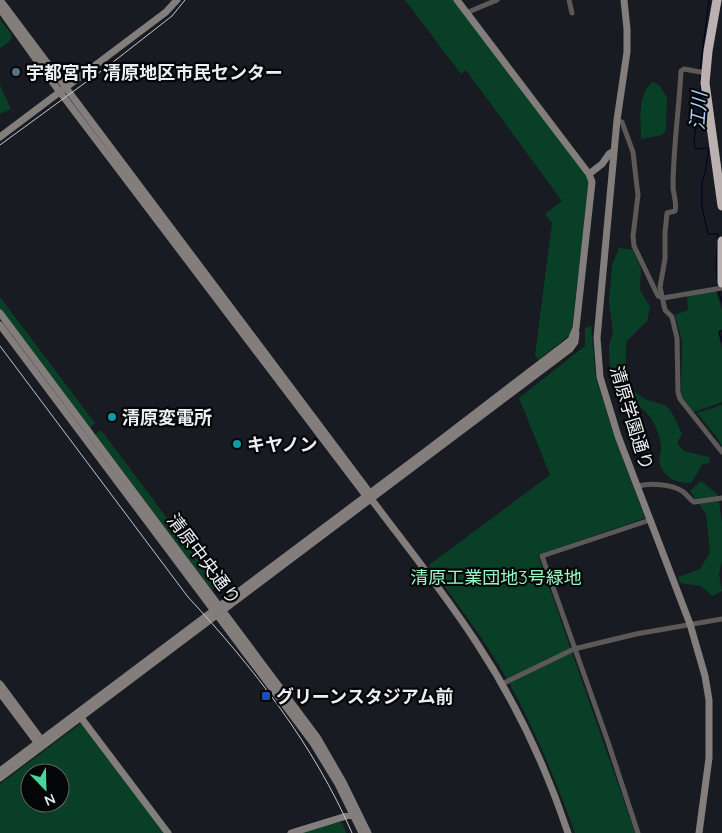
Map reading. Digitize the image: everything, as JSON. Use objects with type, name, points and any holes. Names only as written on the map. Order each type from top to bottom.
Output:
[{"type":"highway","points":[[718,0],[718,18],[706,73],[707,101],[722,206]]},
{"type":"highway","points":[[722,241],[722,283]]},
{"type":"street","points":[[0,0],[63,89]]},
{"type":"street","points":[[0,136],[166,12],[177,0]]},
{"type":"street","points":[[0,771],[79,715],[369,496],[573,347],[576,337],[592,182],[589,174],[457,0]]},
{"type":"street","points":[[466,13],[497,0]]},
{"type":"street","points":[[569,0],[572,13]]},
{"type":"street","name":"清原学園通り","points":[[624,0],[627,29],[626,52],[614,150],[597,338],[598,357],[600,377],[618,436],[690,624],[705,676],[709,700],[709,758],[699,833]]},
{"type":"street","points":[[0,9],[63,89],[460,618],[502,684],[537,754],[568,833]]},
{"type":"street","points":[[706,73],[684,69],[681,71],[674,150],[673,188],[676,208],[675,211],[667,213],[665,259],[660,287],[665,310],[672,317],[677,338],[678,392],[680,399],[722,452]]},
{"type":"street","points":[[617,120],[622,122],[633,152],[638,196],[633,236],[634,246],[658,296],[663,298],[722,288]]},
{"type":"street","points":[[589,174],[602,164],[614,150]]},
{"type":"street","name":"清原中央通り","points":[[0,313],[313,743],[338,784],[362,833]]},
{"type":"street","name":"清原中央通り","points":[[0,325],[317,738],[344,782],[368,833]]},
{"type":"street","points":[[638,486],[646,484],[675,488],[683,492],[694,502],[722,498]]},
{"type":"street","points":[[638,833],[608,739],[542,556],[650,520]]},
{"type":"street","points":[[502,684],[574,649],[722,618]]},
{"type":"street","points":[[0,684],[41,743]]},
{"type":"street","points":[[0,693],[41,743]]},
{"type":"street","points":[[79,715],[168,833]]},
{"type":"street","points":[[0,778],[41,743]]},
{"type":"street","points":[[291,833],[353,814]]},
{"type":"green space","points":[[405,0],[454,0],[588,176],[589,184],[571,334],[538,360],[535,355],[552,223],[545,214],[562,201],[466,70],[461,74]]},
{"type":"green space","points":[[0,19],[12,35],[10,41],[0,48]]},
{"type":"green space","points":[[653,82],[659,85],[667,97],[666,130],[662,135],[641,139],[642,100],[644,93]]},
{"type":"green space","points":[[0,85],[11,109],[0,114]]},
{"type":"green space","points":[[619,248],[633,250],[641,269],[640,290],[650,307],[647,321],[626,342],[627,375],[630,383],[639,395],[647,400],[666,406],[671,412],[682,434],[677,443],[684,451],[709,457],[710,463],[703,464],[691,483],[680,482],[666,475],[659,460],[660,439],[651,418],[641,408],[615,396],[610,368],[609,347],[613,331],[609,302],[612,265]]},
{"type":"green space","points":[[716,291],[722,310],[722,329],[718,331],[722,350],[722,402],[694,412],[681,397],[682,341],[675,315],[688,310],[687,296]]},
{"type":"green space","points":[[0,297],[95,423],[90,428],[0,309]]},
{"type":"green space","name":"清原工業団地3号緑地","points":[[591,326],[596,378],[613,432],[645,518],[538,555],[635,833],[575,833],[544,754],[507,679],[480,635],[429,565],[550,475],[519,398],[585,346],[585,328]]},
{"type":"green space","points":[[722,405],[722,446],[697,413]]},
{"type":"green space","points":[[101,430],[218,586],[212,590],[95,434]]},
{"type":"green space","points":[[701,481],[718,495],[722,523],[722,561],[719,574],[722,591],[712,596],[701,586],[680,583],[678,577],[700,569],[710,552],[706,514],[690,491]]},
{"type":"green space","points":[[80,724],[83,724],[164,833],[0,833],[0,784],[20,769],[20,813],[70,813],[70,763],[28,763]]},
{"type":"green space","points":[[339,822],[342,823],[346,833],[301,833]]},
{"type":"waterway","name":"江川","points":[[700,70],[709,0]]},
{"type":"waterway","name":"江川","points":[[700,73],[701,98],[694,139],[695,149],[709,148],[702,181],[702,207],[708,234],[718,234],[716,268],[718,287]]},
{"type":"waterway","name":"江川","points":[[718,291],[722,302]]},
{"type":"waterway","name":"江川","points":[[722,331],[719,332],[722,342]]},
{"type":"tram line","points":[[0,145],[108,66],[172,16],[185,0]]},
{"type":"tram line","points":[[0,346],[188,597],[236,651],[280,708],[301,738],[337,800],[352,833]]},
{"type":"place","name":"宇都宮市 清原地区市民センター","points":[[16,72]]},
{"type":"place","name":"清原変電所","points":[[112,417]]},
{"type":"place","name":"キヤノン","points":[[237,444]]},
{"type":"place","name":"グリーンスタジアム前","points":[[266,696]]}]
